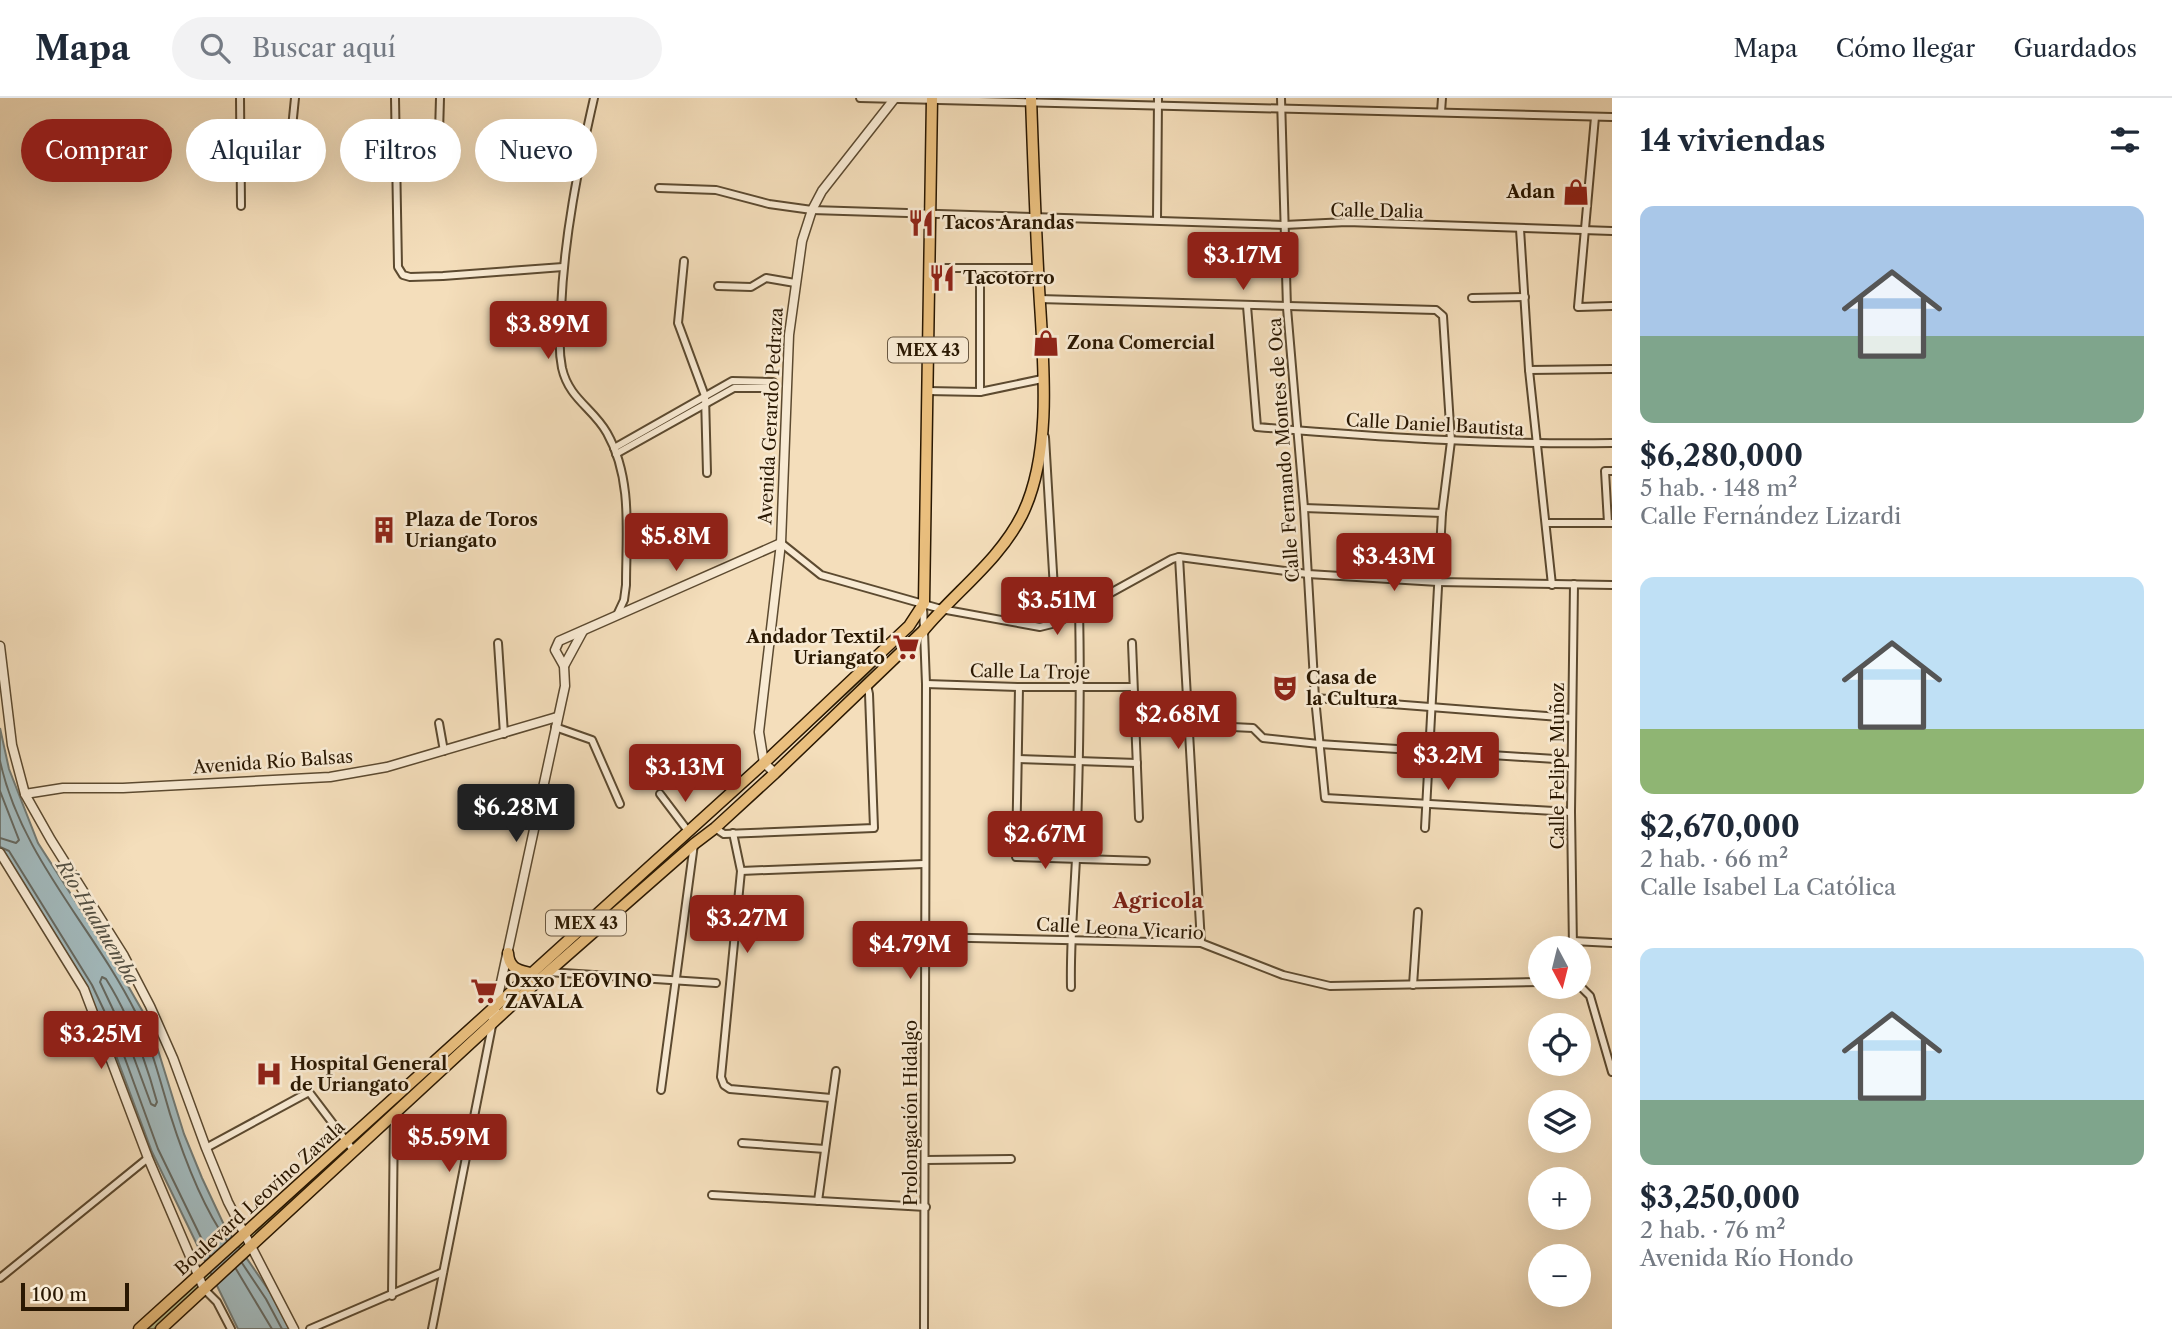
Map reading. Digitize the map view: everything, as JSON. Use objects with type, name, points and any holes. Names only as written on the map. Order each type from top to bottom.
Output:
[{"type":"main road","name":"MEX 43","points":[[923,603],[932,99]]},
{"type":"main road","name":"MEX 43","points":[[941,609],[995,556],[1022,515],[1035,480],[1045,422],[1031,99]]},
{"type":"main road","name":"Boulevard Leovino Zavala","points":[[161,1329],[531,972],[847,686],[909,626],[923,603]]},
{"type":"main road","name":"Boulevard Leovino Zavala","points":[[139,1329],[242,1235],[349,1146],[394,1114],[539,980],[715,828],[856,696],[923,631],[941,609]]},
{"type":"main road","points":[[847,686],[856,696]]},
{"type":"main road","points":[[508,953],[513,968],[524,973],[531,972],[539,980]]},
{"type":"street","points":[[240,98],[241,119]]},
{"type":"street","points":[[293,119],[295,98]]},
{"type":"street","points":[[395,98],[395,119]]},
{"type":"street","points":[[439,119],[440,98]]},
{"type":"street","points":[[594,98],[578,171],[563,267],[560,345],[562,368],[569,389],[606,431],[625,485],[626,585],[624,600],[617,615]]},
{"type":"street","points":[[860,98],[1158,101],[1281,108],[1612,117]]},
{"type":"street","name":"Avenida Gerardo Pedraza","points":[[764,763],[759,732],[781,543],[789,335],[802,241],[812,210],[822,191],[894,98]]},
{"type":"street","name":"Calle Fernando Montes de Oca","points":[[1281,98],[1287,308],[1304,508],[1315,698],[1325,798],[1426,804]]},
{"type":"street","points":[[1441,111],[1442,98]]},
{"type":"street","points":[[1157,220],[1158,101]]},
{"type":"street","points":[[1595,117],[1578,306],[1612,306]]},
{"type":"street","points":[[241,206],[242,182]]},
{"type":"street","points":[[397,182],[398,267],[403,275],[410,277],[563,267]]},
{"type":"street","name":"Calle Dalia","points":[[659,188],[716,190],[769,204],[812,210],[1284,225],[1347,222],[1612,231]]},
{"type":"street","points":[[1520,229],[1529,370],[1552,585]]},
{"type":"street","points":[[684,261],[678,323],[705,396],[707,473]]},
{"type":"street","points":[[929,268],[1038,268]]},
{"type":"street","points":[[980,268],[980,392]]},
{"type":"street","points":[[718,286],[751,287],[766,278],[795,283]]},
{"type":"street","points":[[1472,298],[1525,297]]},
{"type":"street","points":[[1040,299],[1440,312],[1443,317],[1451,441],[1438,582],[1425,828]]},
{"type":"street","name":"Calle Daniel Bautista","points":[[1247,306],[1257,427],[1451,441],[1612,443]]},
{"type":"street","points":[[1529,370],[1612,369]]},
{"type":"street","points":[[927,391],[980,392],[1042,379]]},
{"type":"street","points":[[732,381],[773,382],[773,388],[734,388],[615,451],[732,381]]},
{"type":"street","points":[[1045,422],[1056,623]]},
{"type":"street","points":[[1546,523],[1610,523],[1605,471],[1612,471]]},
{"type":"street","points":[[1304,508],[1443,513]]},
{"type":"street","points":[[564,666],[557,658],[555,650],[559,640],[781,543],[821,575],[941,609],[1040,626],[1056,623],[1172,558],[1308,574],[1438,582],[1612,585]]},
{"type":"street","points":[[1180,558],[1201,943]]},
{"type":"street","name":"Calle Felipe Muñoz","points":[[1573,936],[1570,812],[1574,584]]},
{"type":"street","name":"Prolongación Hidalgo","points":[[923,603],[926,649],[923,937],[926,1160],[924,1329]]},
{"type":"street","points":[[1071,987],[1070,940],[1076,858],[1081,687],[1079,610]]},
{"type":"street","points":[[432,1329],[492,1024],[499,1002],[565,686],[564,666],[583,631]]},
{"type":"street","points":[[498,643],[504,734]]},
{"type":"street","points":[[1132,643],[1139,818]]},
{"type":"street","points":[[0,646],[12,745],[26,794],[144,994],[173,1058],[242,1235],[294,1329]]},
{"type":"street","name":"Calle La Troje","points":[[926,684],[1133,687]]},
{"type":"street","points":[[715,828],[724,834],[874,828],[867,685]]},
{"type":"street","points":[[1019,687],[1016,857],[1146,861]]},
{"type":"street","points":[[1315,698],[1572,718]]},
{"type":"street","points":[[556,722],[592,740],[620,804]]},
{"type":"street","name":"Avenida Río Balsas","points":[[26,794],[64,788],[148,787],[330,777],[387,768],[556,722]]},
{"type":"street","points":[[439,723],[444,751]]},
{"type":"street","points":[[1190,725],[1253,728],[1263,738],[1319,744],[1571,760]]},
{"type":"street","points":[[1018,759],[1137,763]]},
{"type":"street","points":[[764,763],[775,773]]},
{"type":"street","points":[[660,794],[688,831]]},
{"type":"street","points":[[1426,804],[1570,812]]},
{"type":"street","points":[[733,833],[741,871],[721,1077],[724,1085],[730,1089],[831,1098]]},
{"type":"street","points":[[661,1090],[694,845]]},
{"type":"street","points":[[0,853],[84,989],[149,1158],[206,1286],[231,1329]]},
{"type":"street","points":[[741,871],[924,864]]},
{"type":"street","points":[[1413,985],[1418,912]]},
{"type":"street","name":"Calle Leona Vicario","points":[[861,940],[923,937],[1201,943],[1304,982],[1331,986],[1528,982]]},
{"type":"street","points":[[1591,944],[1612,943]]},
{"type":"street","points":[[548,972],[716,982]]},
{"type":"street","points":[[1591,999],[1612,1069]]},
{"type":"street","points":[[818,1201],[835,1071]]},
{"type":"street","points":[[206,1148],[309,1092],[349,1146]]},
{"type":"street","points":[[392,1296],[394,1114]]},
{"type":"street","points":[[742,1143],[825,1149]]},
{"type":"street","points":[[0,1278],[149,1158]]},
{"type":"street","points":[[926,1160],[1011,1159]]},
{"type":"street","points":[[712,1195],[926,1208]]},
{"type":"street","points":[[310,1329],[443,1272]]},
{"type":"green space","points":[[912,628],[862,679],[154,1329],[147,1329]]},
{"type":"water","name":"Río Huahuemba","points":[[0,728],[9,769],[38,843],[112,958],[143,1012],[158,1050],[184,1134],[202,1178],[225,1227],[272,1295],[290,1329],[238,1329],[152,1152],[112,1045],[85,988],[0,849]]},
{"type":"place","name":"Adan","points":[[1576,192]]},
{"type":"place","name":"Tacos Arandas","points":[[921,223]]},
{"type":"place","name":"Tacotorro","points":[[942,278]]},
{"type":"place","name":"Zona Comercial","points":[[1046,343]]},
{"type":"place","name":"Plaza de Toros Uriangato","points":[[384,530]]},
{"type":"place","name":"Andador Textil Uriangato","points":[[906,647]]},
{"type":"place","name":"Casa de la Cultura","points":[[1285,688]]},
{"type":"place","name":"Oxxo LEOVINO ZAVALA","points":[[484,991]]},
{"type":"place","name":"Hospital General de Uriangato","points":[[269,1074]]},
{"type":"district","name":"Agricola","points":[[1158,901]]}]
